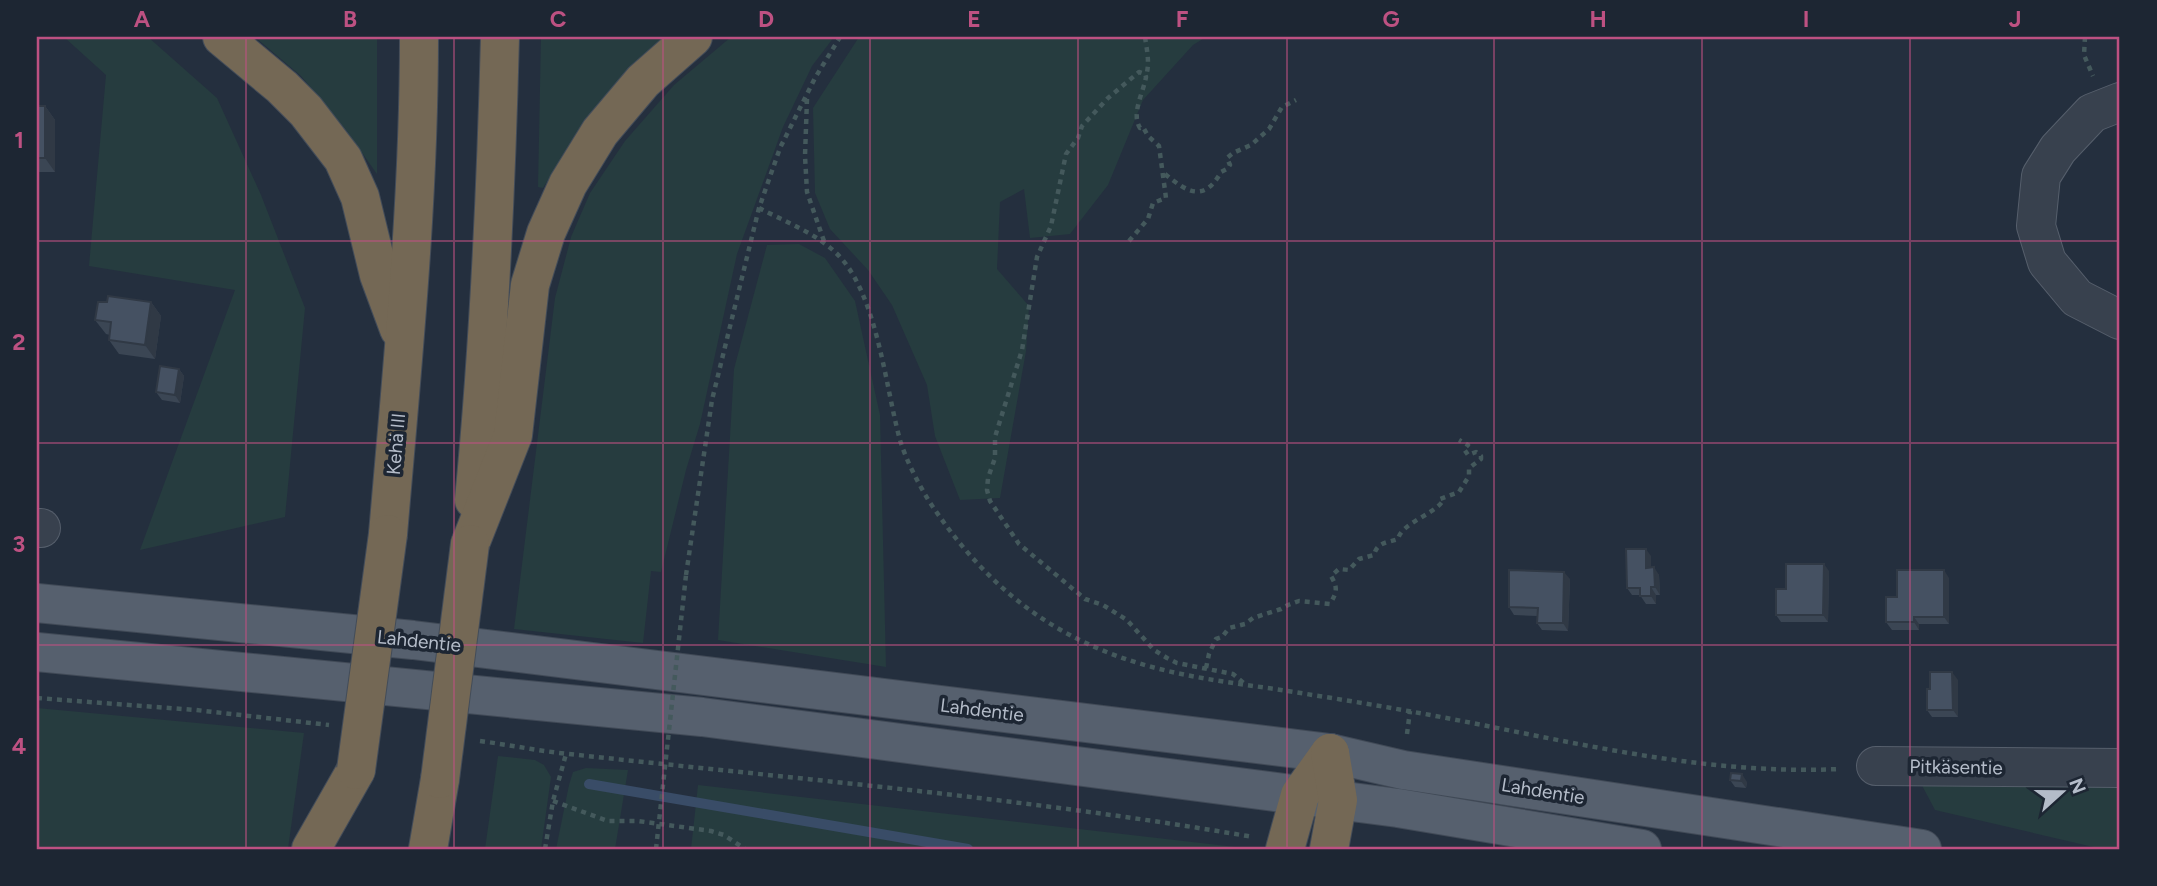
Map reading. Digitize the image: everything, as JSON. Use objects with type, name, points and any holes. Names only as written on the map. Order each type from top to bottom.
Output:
[{"type":"highway","points":[[222,37],[306,111],[343,159],[360,197],[379,275],[405,344]]},
{"type":"highway","name":"Kehä III","points":[[342,849],[356,770],[388,534],[405,344],[419,98],[419,37]]},
{"type":"highway","points":[[428,849],[440,779],[470,544],[486,372],[496,188],[500,37]]},
{"type":"highway","points":[[470,544],[513,435],[530,285],[545,233],[568,184],[600,132],[643,81],[693,37]]},
{"type":"highway","points":[[1285,846],[1300,795],[1330,753]]},
{"type":"highway","points":[[1329,849],[1338,800],[1330,753]]},
{"type":"highway","points":[[311,849],[356,770]]},
{"type":"highway","points":[[440,779],[447,849]]},
{"type":"main road","name":"Lahdentie","points":[[37,603],[413,640],[1330,753],[1403,770],[1922,849]]},
{"type":"main road","points":[[37,652],[702,717],[1338,800],[1642,849]]},
{"type":"street","points":[[2120,102],[2092,113],[2058,149],[2041,176],[2036,226],[2047,262],[2077,298],[2120,320]]},
{"type":"street","name":"Pitkäsentie","points":[[1876,766],[2120,768]]},
{"type":"path","points":[[656,849],[686,575],[712,400],[760,208],[780,148],[840,37]]},
{"type":"path","points":[[1129,241],[1148,219],[1153,203],[1166,198],[1159,146],[1143,127],[1139,127],[1136,117],[1150,64],[1146,54],[1145,37]]},
{"type":"path","points":[[1146,77],[1143,72],[1133,75],[1108,98],[1083,126],[1066,154],[1051,226],[1037,257],[1022,350],[995,436],[995,457],[987,490],[990,501],[1012,533],[1034,558],[1085,599],[1103,605],[1127,620],[1154,650],[1167,658],[1177,663],[1237,676],[1246,685]]},
{"type":"path","points":[[807,95],[807,192],[825,244]]},
{"type":"path","points":[[1164,173],[1182,188],[1196,192],[1205,191],[1214,185],[1220,172],[1230,165],[1227,158],[1251,145],[1269,129],[1282,107],[1296,100]]},
{"type":"path","points":[[760,208],[825,244],[843,261],[864,293],[901,445],[927,498],[964,551],[1006,592],[1039,618],[1088,644],[1172,674],[1410,711],[1592,748],[1738,766],[1835,769],[1876,766]]},
{"type":"path","points":[[1206,668],[1216,639],[1222,637],[1229,628],[1245,625],[1253,618],[1300,601],[1329,604],[1337,587],[1331,576],[1339,569],[1349,570],[1359,559],[1374,555],[1375,548],[1398,539],[1399,533],[1439,506],[1442,502],[1440,499],[1459,492],[1469,476],[1469,468],[1481,459],[1476,452],[1468,455],[1464,449],[1468,445],[1459,440]]},
{"type":"path","points":[[37,698],[196,710],[341,727]]},
{"type":"path","points":[[470,740],[566,754],[759,773],[1026,805],[1285,846]]},
{"type":"path","points":[[545,849],[553,801],[566,754]]},
{"type":"path","points":[[553,801],[608,821],[638,821],[711,831],[724,835],[745,849]]},
{"type":"green space","points":[[64,37],[148,37],[217,98],[261,195],[305,308],[285,517],[140,550],[235,290],[89,266],[106,75]]},
{"type":"green space","points":[[255,37],[377,37],[377,174],[346,130],[301,76]]},
{"type":"green space","points":[[541,37],[664,37],[578,131],[543,188],[538,187]]},
{"type":"green space","points":[[731,37],[834,37],[812,66],[783,127],[737,254],[700,424],[661,572],[651,571],[643,643],[514,629],[555,298],[571,237],[590,193],[625,141],[674,85]]},
{"type":"green space","points":[[859,37],[1206,37],[1193,45],[1143,100],[1108,185],[1070,234],[1030,238],[1024,189],[1000,202],[997,269],[1029,306],[1026,351],[1000,498],[960,500],[935,436],[927,385],[892,305],[868,270],[830,229],[815,193],[813,108]]},
{"type":"green space","points":[[799,244],[825,258],[855,301],[880,415],[886,667],[718,640],[734,369],[767,245]]},
{"type":"green space","points":[[37,708],[304,733],[288,849],[37,849]]},
{"type":"green space","points":[[498,756],[535,760],[544,765],[551,777],[541,849],[485,849]]},
{"type":"green space","points":[[586,768],[628,770],[615,849],[556,849],[573,772]]},
{"type":"green space","points":[[1918,778],[2120,781],[2120,849],[2102,849],[1935,810]]},
{"type":"green space","points":[[698,785],[1253,849],[691,849]]},
{"type":"building","points":[[37,106],[45,106],[45,158],[37,158]]},
{"type":"building","points":[[108,296],[151,302],[145,345],[109,340],[111,322],[95,320],[98,302],[107,302]]},
{"type":"building","points":[[160,366],[179,369],[175,395],[156,392]]},
{"type":"building","points":[[1626,549],[1646,549],[1646,568],[1654,567],[1655,587],[1651,587],[1651,596],[1640,596],[1640,588],[1627,588]]},
{"type":"building","points":[[1786,564],[1824,564],[1823,615],[1776,615],[1776,589],[1786,589]]},
{"type":"building","points":[[1509,570],[1564,572],[1563,623],[1537,623],[1538,608],[1509,607]]},
{"type":"building","points":[[1897,570],[1944,570],[1944,617],[1914,617],[1914,622],[1886,622],[1886,597],[1897,597]]},
{"type":"building","points":[[1930,672],[1952,672],[1953,710],[1927,710]]},
{"type":"building","points":[[1731,773],[1742,774],[1741,781],[1730,780]]},
{"type":"waterway","points":[[589,784],[968,849]]}]
